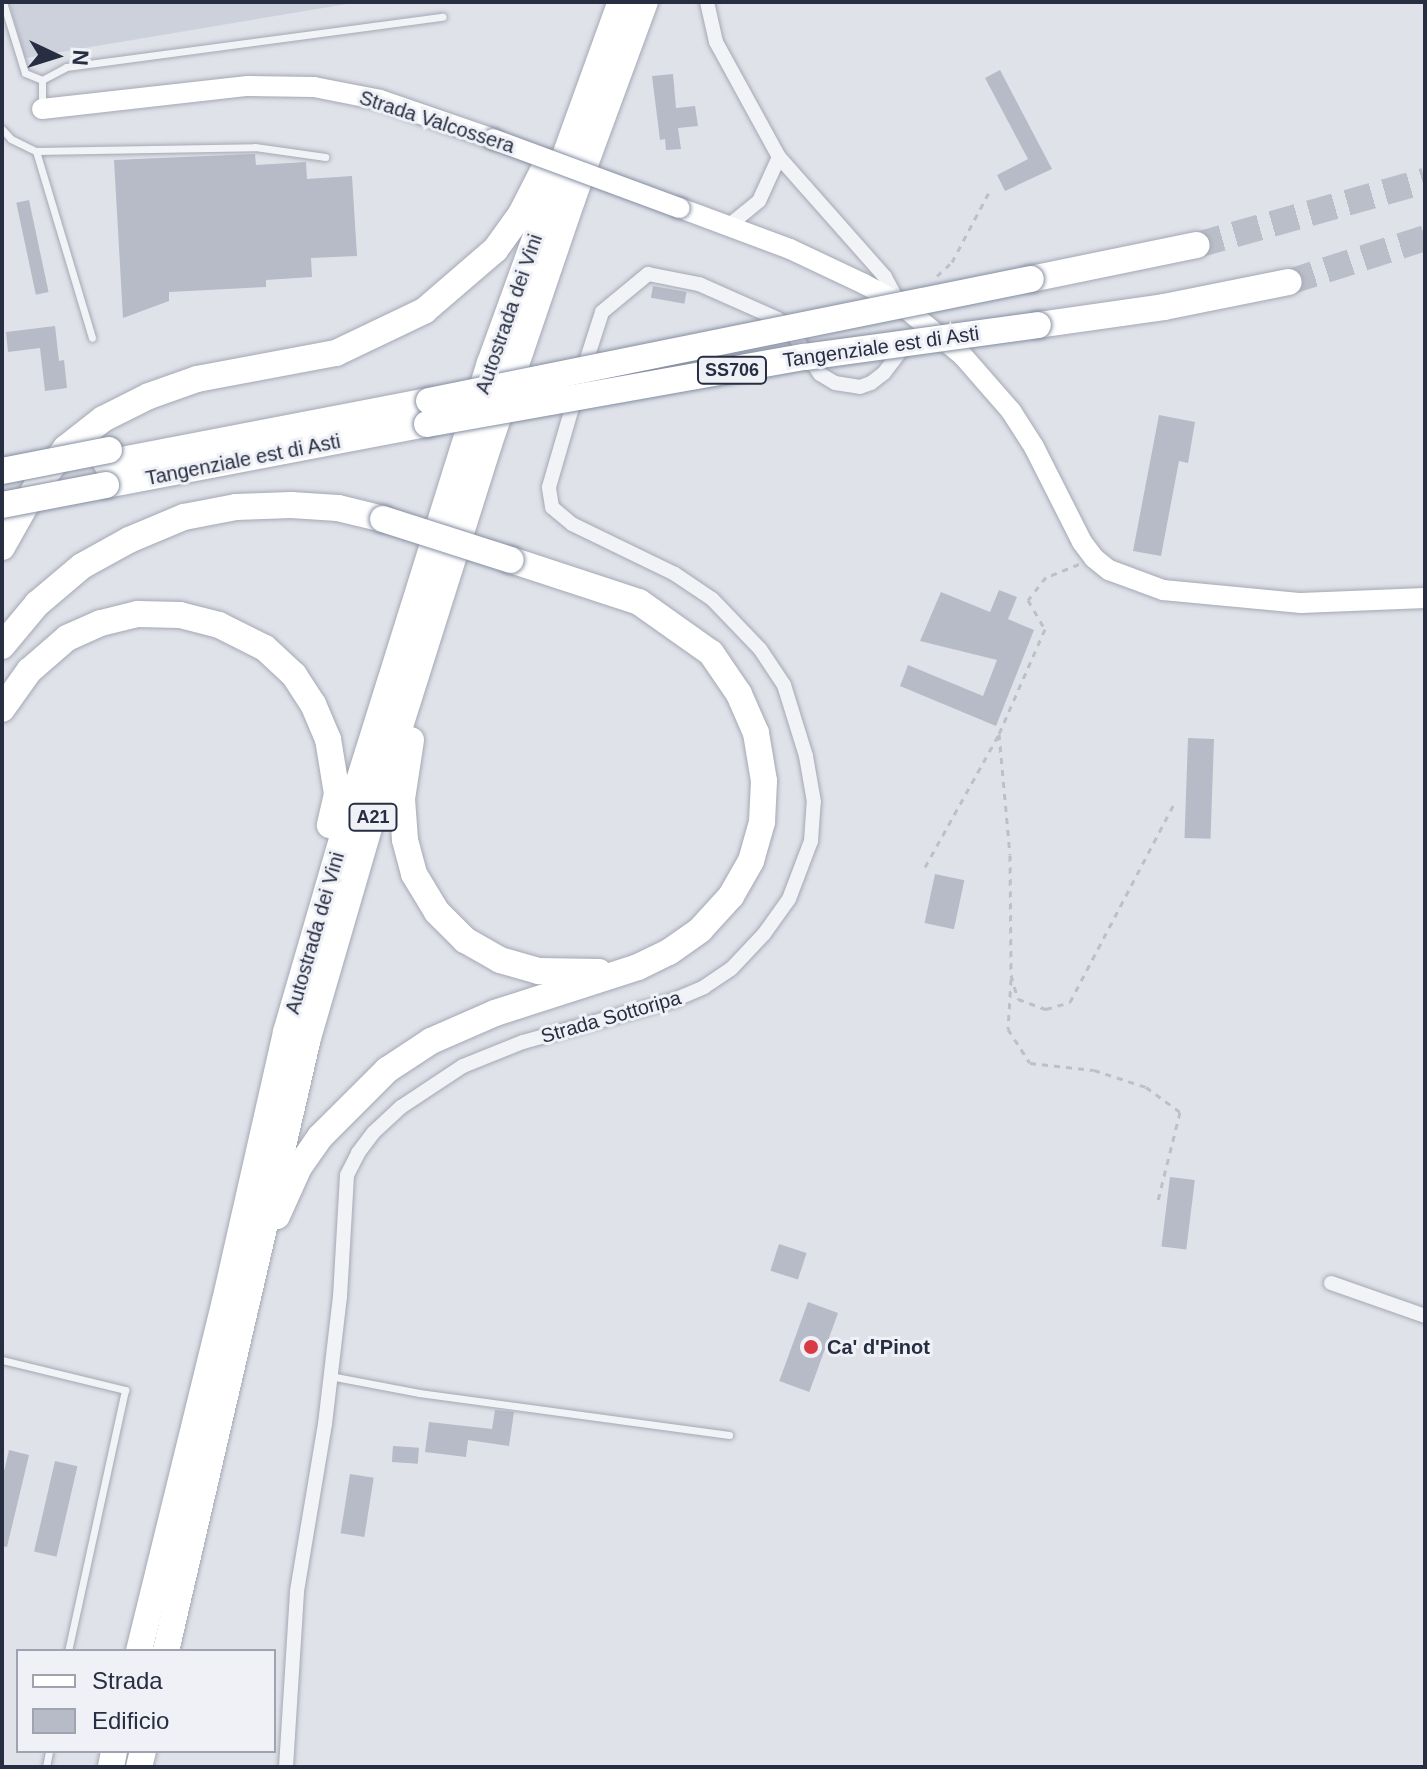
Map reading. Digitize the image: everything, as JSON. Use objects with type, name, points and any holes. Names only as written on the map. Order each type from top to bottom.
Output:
[{"type":"highway","points":[[2,547],[36,487],[58,458],[103,419],[149,396],[197,379],[336,353],[424,311],[464,280],[495,250],[542,177],[606,2]]},
{"type":"highway","name":"Autostrada dei Vini","points":[[139,1649],[225,1301],[286,1032],[357,787],[490,363],[621,2]]},
{"type":"highway","name":"Autostrada dei Vini","points":[[166,1649],[308,1038],[379,793],[488,447],[572,200],[645,2]]},
{"type":"highway","name":"Tangenziale est di Asti","points":[[2,483],[106,474],[428,413],[1197,245]]},
{"type":"highway","name":"Tangenziale est di Asti","points":[[428,413],[1164,307],[1289,282]]},
{"type":"highway","points":[[488,447],[489,489],[408,750],[402,799],[405,840],[414,874],[437,912],[465,940],[500,960],[539,971],[586,973],[638,967]]},
{"type":"highway","points":[[2,516],[106,474],[223,453]]},
{"type":"highway","points":[[2,471],[106,474]]},
{"type":"highway","name":"Tangenziale est di Asti","points":[[2,505],[106,474]]},
{"type":"highway","points":[[2,646],[37,604],[82,566],[129,540],[184,517],[236,507],[291,505],[338,508],[383,519],[639,602],[711,653],[739,694],[756,733],[764,781],[762,822],[751,861],[731,896],[700,930],[638,967],[495,1013],[431,1041],[387,1070],[351,1104],[299,1167],[278,1213],[172,1649]]},
{"type":"highway","points":[[2,709],[29,671],[67,638],[101,623],[138,614],[180,615],[219,625],[265,648],[294,675],[313,704],[328,739],[337,794],[309,911],[286,1032]]},
{"type":"street","points":[[707,2],[716,42],[779,157],[885,277],[899,303]]},
{"type":"street","name":"Strada Valcossera","points":[[42,109],[248,86],[314,87],[380,100],[680,208],[840,271],[899,303],[982,375],[1011,411],[1094,558]]},
{"type":"street","points":[[727,227],[759,201],[779,157]]},
{"type":"street","name":"Strada Sottoripa","points":[[286,1767],[297,1591],[340,1297],[347,1175],[374,1132],[425,1089],[463,1066],[523,1042],[674,1000],[704,987],[731,969],[764,934],[789,899],[811,841],[814,802],[806,756],[784,685],[760,649],[712,599],[675,574],[572,524],[552,507],[549,487],[554,465],[602,312],[648,274],[699,284],[778,319],[791,331],[820,374],[848,386],[871,383],[884,373],[911,338],[926,326]]},
{"type":"street","points":[[1094,558],[1126,578],[1163,590],[1301,603],[1425,598]]},
{"type":"street","points":[[1331,1283],[1425,1316]]},
{"type":"lane","points":[[3,2],[25,73],[42,80]]},
{"type":"lane","points":[[42,80],[66,67],[443,17]]},
{"type":"lane","points":[[42,80],[42,109]]},
{"type":"lane","points":[[2,129],[11,139],[36,151],[255,147],[325,157]]},
{"type":"lane","points":[[36,151],[92,338]]},
{"type":"lane","points":[[2,1360],[125,1390],[68,1649]]},
{"type":"lane","points":[[330,1376],[419,1393],[729,1435]]},
{"type":"path","points":[[928,281],[952,262],[989,192]]},
{"type":"path","points":[[925,867],[999,734],[1045,629],[1028,600],[1046,577],[1094,558]]},
{"type":"path","points":[[999,734],[1010,855],[1008,1029],[1030,1063],[1094,1070],[1146,1087],[1180,1112],[1158,1200]]},
{"type":"path","points":[[1011,975],[1018,999],[1046,1009],[1070,1002],[1174,804]]},
{"type":"shaded area","points":[[9,2],[359,2],[25,58]]},
{"type":"building","points":[[1000,70],[1052,169],[1005,191],[997,175],[1028,159],[985,78]]},
{"type":"building","points":[[673,74],[676,108],[695,106],[698,126],[678,128],[681,149],[666,150],[665,139],[660,140],[652,76]]},
{"type":"building","points":[[255,154],[256,165],[306,162],[307,179],[352,176],[357,256],[311,258],[312,277],[266,280],[266,287],[169,292],[169,301],[123,318],[114,160]]},
{"type":"building","points":[[29,200],[49,292],[36,295],[16,203]]},
{"type":"building","points":[[653,286],[686,292],[684,304],[651,298]]},
{"type":"building","points":[[55,326],[59,361],[64,360],[67,388],[45,391],[40,348],[8,352],[6,332]]},
{"type":"building","points":[[1159,415],[1195,422],[1188,463],[1179,461],[1161,556],[1133,551]]},
{"type":"building","points":[[999,590],[1017,597],[1008,619],[1034,630],[996,726],[900,686],[908,665],[983,696],[997,660],[920,641],[941,592],[990,612]]},
{"type":"building","points":[[1188,738],[1214,739],[1210,839],[1185,838]]},
{"type":"building","points":[[935,874],[964,880],[954,929],[925,923]]},
{"type":"building","points":[[1170,1177],[1195,1180],[1186,1250],[1161,1246]]},
{"type":"building","points":[[779,1244],[807,1253],[798,1280],[770,1271]]},
{"type":"building","points":[[808,1302],[838,1313],[809,1392],[779,1381]]},
{"type":"building","points":[[495,1410],[514,1412],[509,1446],[468,1440],[466,1457],[425,1452],[429,1422],[492,1429]]},
{"type":"building","points":[[393,1446],[419,1448],[418,1464],[392,1462]]},
{"type":"building","points":[[9,1450],[29,1455],[7,1547],[2,1546],[2,1480]]},
{"type":"building","points":[[55,1461],[77,1466],[56,1557],[34,1552]]},
{"type":"building","points":[[350,1474],[374,1478],[364,1537],[341,1533]]},
{"type":"tunnel","points":[[1197,245],[1425,181]]},
{"type":"tunnel","points":[[1289,282],[1425,238]]},
{"type":"place","name":"Ca' d'Pinot","points":[[811,1347]]}]
